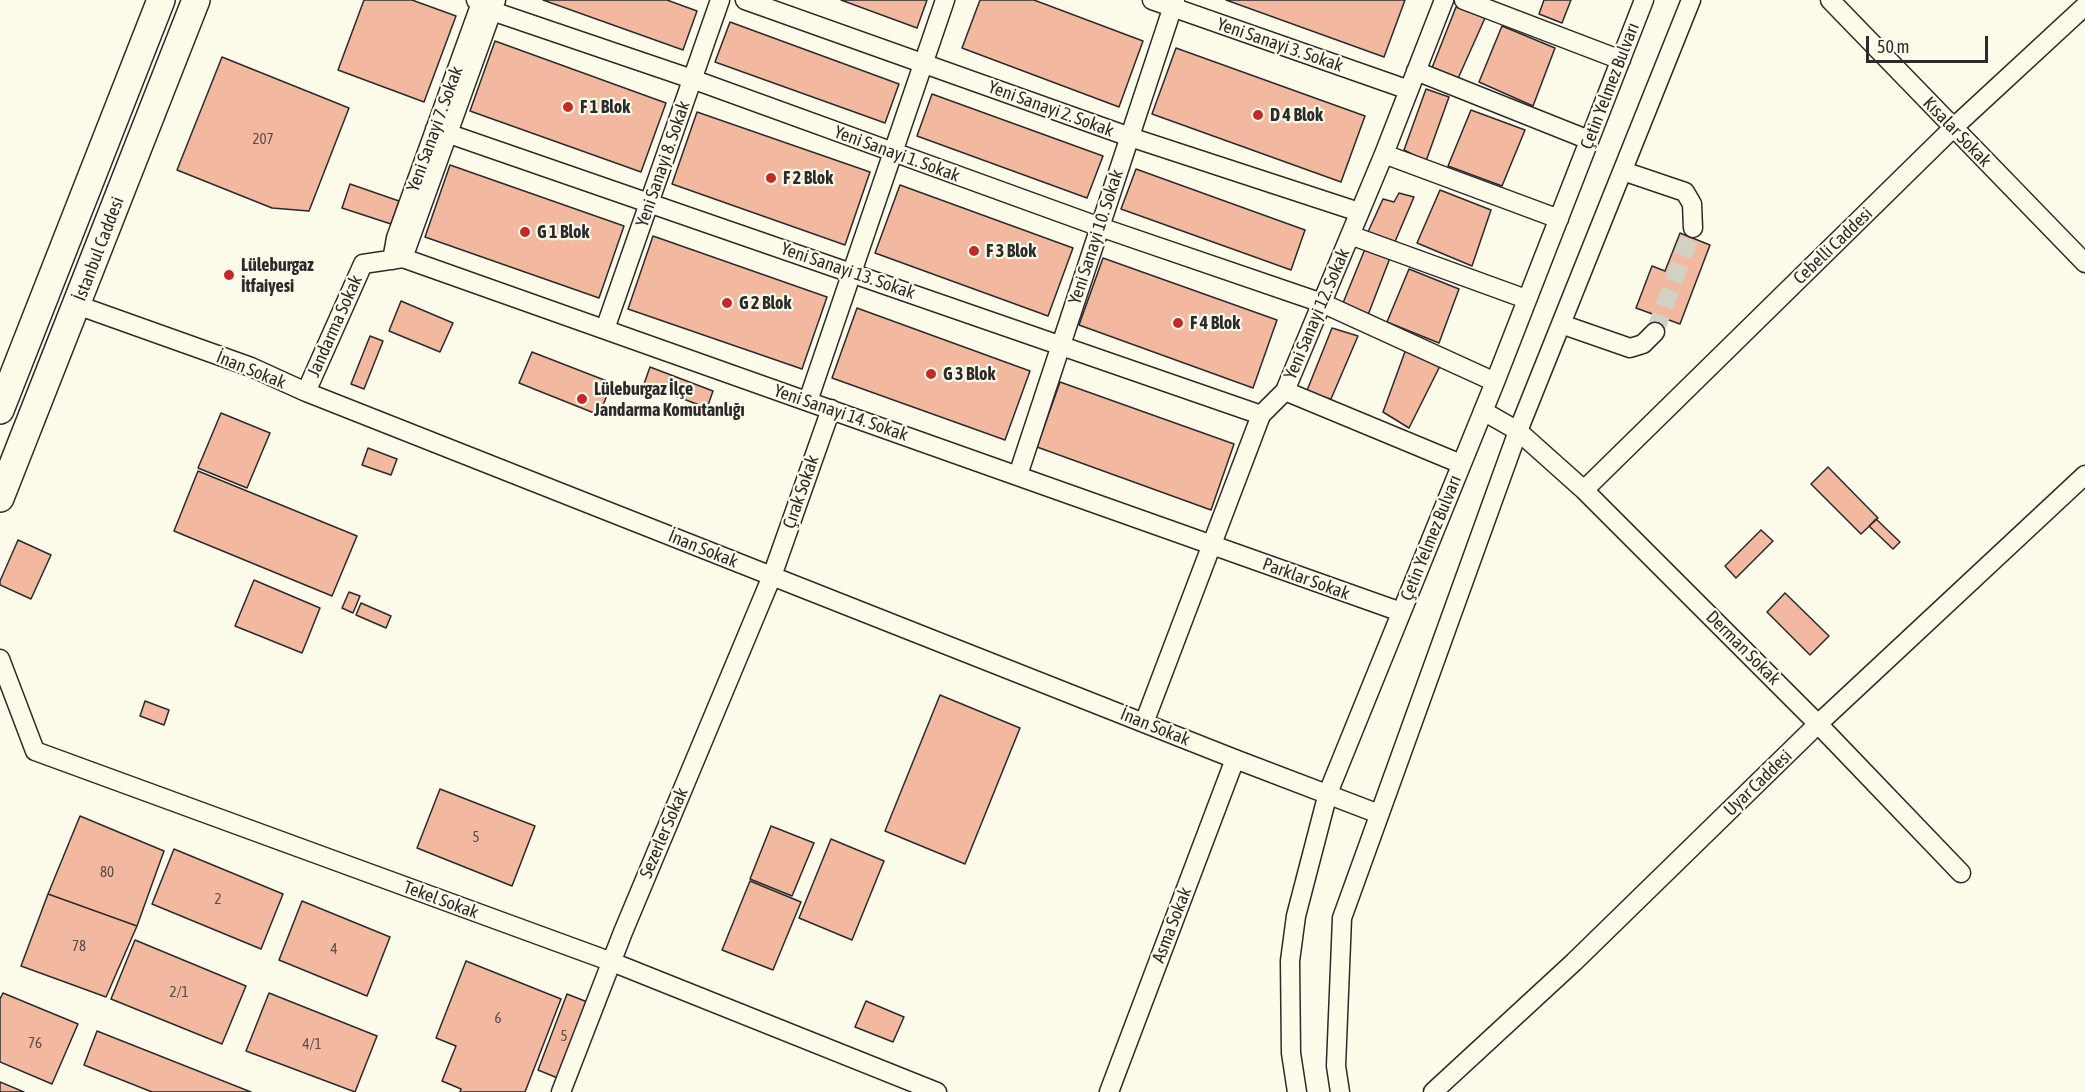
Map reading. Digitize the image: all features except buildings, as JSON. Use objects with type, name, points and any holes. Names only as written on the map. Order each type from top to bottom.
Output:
[{"type":"highway","name":"İstanbul Caddesi","points":[[0,410],[161,0]]},
{"type":"highway","name":"İstanbul Caddesi","points":[[0,498],[196,0]]},
{"type":"street","name":"Yeni Sanayi 8. Sokak","points":[[605,329],[720,0]]},
{"type":"street","name":"Yeni Sanayi 2. Sokak","points":[[745,0],[1130,137],[1359,212]]},
{"type":"street","points":[[808,401],[945,0]]},
{"type":"street","name":"Yeni Sanayi 3. Sokak","points":[[1152,0],[1174,4],[1409,90]]},
{"type":"street","name":"Yeni Sanayi 12. Sokak","points":[[1144,723],[1261,415],[1285,391],[1384,154],[1444,0]]},
{"type":"street","points":[[1464,0],[1621,60]]},
{"type":"street","name":"Çetin Yelmez Bulvarı","points":[[1297,1092],[1291,1053],[1290,961],[1296,916],[1328,793],[1495,382],[1644,0]]},
{"type":"street","points":[[1340,1092],[1336,1066],[1342,918],[1518,431],[1691,0]]},
{"type":"street","name":"Kısalar Sokak","points":[[1830,0],[2085,263]]},
{"type":"street","name":"Yeni Sanayi 1. Sokak","points":[[485,3],[1100,227],[1322,303],[1495,382]]},
{"type":"street","name":"Yeni Sanayi 7. Sokak","points":[[398,259],[485,3]]},
{"type":"street","name":"Yeni Sanayi 10. Sokak","points":[[1018,475],[1174,4]]},
{"type":"street","name":"Cebelli Caddesi","points":[[1584,490],[1953,128],[2085,6]]},
{"type":"street","points":[[1416,71],[1589,140]]},
{"type":"street","name":"Yeni Sanayi 13. Sokak","points":[[442,131],[1261,415]]},
{"type":"street","points":[[1384,154],[1559,219]]},
{"type":"street","points":[[1623,171],[1685,192],[1692,204],[1693,228]]},
{"type":"street","points":[[1350,235],[1526,299]]},
{"type":"street","name":"Yeni Sanayi 14. Sokak","points":[[398,259],[605,329],[1211,545]]},
{"type":"street","name":"Jandarma Sokak","points":[[306,392],[363,264],[398,259]]},
{"type":"street","name":"İnan Sokak","points":[[77,305],[251,367],[306,392],[1379,814]]},
{"type":"street","points":[[1560,324],[1630,348],[1643,344],[1655,332]]},
{"type":"street","points":[[1285,391],[1461,464]]},
{"type":"street","name":"Çırak Sokak","points":[[772,576],[831,409]]},
{"type":"street","name":"Derman Sokak","points":[[1483,411],[1518,431],[1584,490],[1818,724],[1961,873]]},
{"type":"street","name":"Uyar Caddesi","points":[[1433,1092],[1574,962],[1818,724],[2085,475]]},
{"type":"street","name":"Parklar Sokak","points":[[1211,545],[1401,612]]},
{"type":"street","name":"Sezerler Sokak","points":[[561,1092],[612,962],[772,576]]},
{"type":"street","name":"Tekel Sokak","points":[[0,659],[35,751],[612,962],[937,1092]]},
{"type":"street","name":"Asma Sokak","points":[[1108,1092],[1235,759]]},
{"type":"tunnel","points":[[1655,332],[1693,228]]},
{"type":"place","name":"F 1 Blok","points":[[568,107]]},
{"type":"place","name":"D 4 Blok","points":[[1258,115]]},
{"type":"place","name":"F 2 Blok","points":[[771,178]]},
{"type":"place","name":"G 1 Blok","points":[[525,232]]},
{"type":"place","name":"F 3 Blok","points":[[974,251]]},
{"type":"place","name":"Lüleburgaz İtfaiyesi","points":[[229,275]]},
{"type":"place","name":"G 2 Blok","points":[[727,303]]},
{"type":"place","name":"F 4 Blok","points":[[1178,323]]},
{"type":"place","name":"G 3 Blok","points":[[931,374]]},
{"type":"place","name":"Lüleburgaz İlçe Jandarma Komutanlığı","points":[[582,399]]}]
